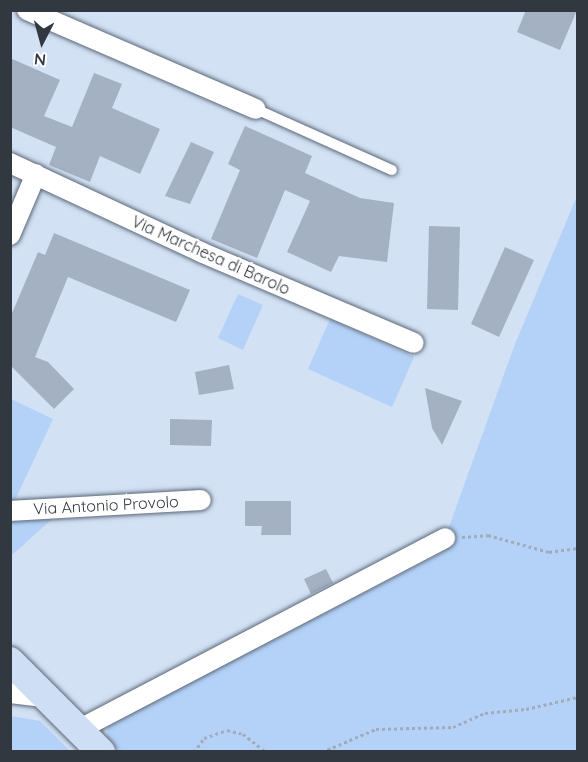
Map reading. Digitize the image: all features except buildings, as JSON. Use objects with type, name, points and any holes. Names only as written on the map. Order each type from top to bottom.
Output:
[{"type":"street","points":[[27,10],[256,109]]},
{"type":"street","name":"Via Marchesa di Barolo","points":[[10,163],[203,253],[414,343]]},
{"type":"street","points":[[10,235],[36,174]]},
{"type":"street","name":"Via Antonio Provolo","points":[[10,511],[201,500]]},
{"type":"street","points":[[80,729],[445,538]]},
{"type":"street","points":[[10,661],[101,752]]},
{"type":"street","points":[[10,693],[48,698]]},
{"type":"lane","points":[[256,109],[392,170]]},
{"type":"path","points":[[445,538],[488,535],[549,552],[578,548]]},
{"type":"path","points":[[322,752],[376,729],[453,727],[485,712],[526,709],[578,697]]},
{"type":"path","points":[[194,752],[204,738],[227,730],[243,734],[266,752]]},
{"type":"shaded area","points":[[577,196],[577,751],[121,752],[107,739],[108,725],[447,550],[445,538],[515,344]]},
{"type":"shaded area","points":[[238,294],[263,305],[243,350],[218,338]]},
{"type":"shaded area","points":[[330,319],[414,357],[392,407],[308,369]]},
{"type":"shaded area","points":[[11,399],[53,419],[15,500],[10,498]]},
{"type":"shaded area","points":[[52,519],[11,556],[11,521]]},
{"type":"shaded area","points":[[11,716],[40,721],[70,751],[11,751]]}]
